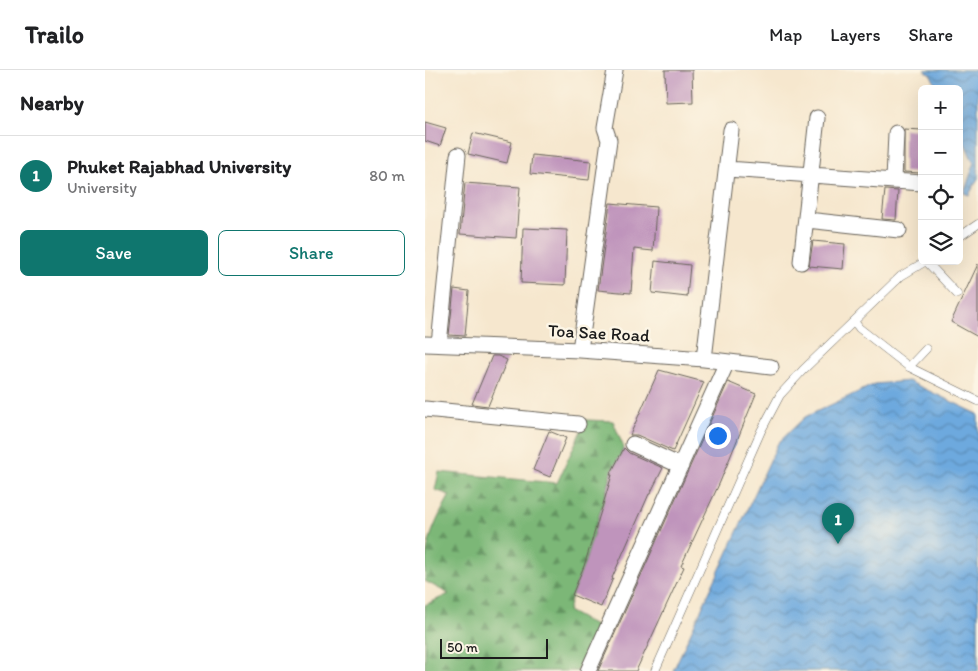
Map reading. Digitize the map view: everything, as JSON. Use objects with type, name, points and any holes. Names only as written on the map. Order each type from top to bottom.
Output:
[{"type":"street","points":[[580,350],[609,140],[605,128],[615,70]]},
{"type":"street","points":[[801,262],[817,118]]},
{"type":"street","points":[[704,359],[731,130]]},
{"type":"street","points":[[893,180],[896,133]]},
{"type":"street","points":[[432,344],[458,155]]},
{"type":"street","points":[[727,169],[918,183]]},
{"type":"street","points":[[807,220],[899,230]]},
{"type":"street","name":"Toa Sae Road","points":[[432,344],[580,350],[704,359],[771,367]]},
{"type":"street","points":[[588,671],[727,362]]},
{"type":"street","points":[[425,409],[577,424]]},
{"type":"street","points":[[633,444],[681,466]]},
{"type":"lane","points":[[963,234],[978,224]]},
{"type":"lane","points":[[655,671],[761,431],[780,395],[803,370],[901,276],[919,265]]},
{"type":"lane","points":[[930,265],[957,294]]},
{"type":"lane","points":[[854,321],[859,328],[909,367],[978,401]]},
{"type":"lane","points":[[909,367],[926,349]]},
{"type":"green space","points":[[586,420],[613,421],[624,448],[610,475],[584,566],[572,595],[568,611],[597,627],[577,671],[425,671],[425,605],[449,594],[425,581],[428,546],[450,495],[435,490],[439,472],[557,483]]},
{"type":"water","points":[[924,70],[978,70],[978,178],[969,195],[964,193],[974,164],[963,139],[963,85],[936,85],[931,75]]},
{"type":"water","points":[[908,381],[978,414],[978,671],[673,671],[778,443],[805,417],[875,384]]},
{"type":"building","points":[[665,70],[692,70],[693,102],[666,103]]},
{"type":"building","points":[[425,122],[446,128],[440,146],[425,141]]},
{"type":"building","points":[[904,129],[918,130],[918,173],[904,172]]},
{"type":"building","points":[[473,133],[512,142],[507,163],[468,154]]},
{"type":"building","points":[[532,155],[591,161],[589,180],[530,174]]},
{"type":"building","points":[[465,183],[520,187],[516,238],[460,234]]},
{"type":"building","points":[[885,190],[898,191],[896,220],[882,219]]},
{"type":"building","points":[[610,203],[656,207],[653,251],[634,249],[631,293],[598,290]]},
{"type":"building","points":[[523,228],[567,230],[565,285],[521,283]]},
{"type":"building","points":[[813,241],[845,244],[843,269],[809,266]]},
{"type":"building","points":[[655,261],[690,265],[687,297],[652,293]]},
{"type":"building","points":[[978,264],[978,337],[951,322]]},
{"type":"building","points":[[454,289],[469,291],[465,336],[449,335]]},
{"type":"building","points":[[492,356],[498,356],[507,360],[488,406],[472,404]]},
{"type":"building","points":[[659,370],[704,382],[673,451],[637,435],[630,435]]},
{"type":"building","points":[[728,382],[756,394],[720,482],[681,566],[684,567],[636,671],[598,671]]},
{"type":"building","points":[[549,431],[566,438],[550,477],[533,470]]},
{"type":"building","points":[[624,448],[629,453],[663,468],[649,494],[601,607],[572,595],[584,566],[612,475],[610,475]]},
{"type":"place","name":"Phuket Rajabhad University","points":[[838,544]]}]
